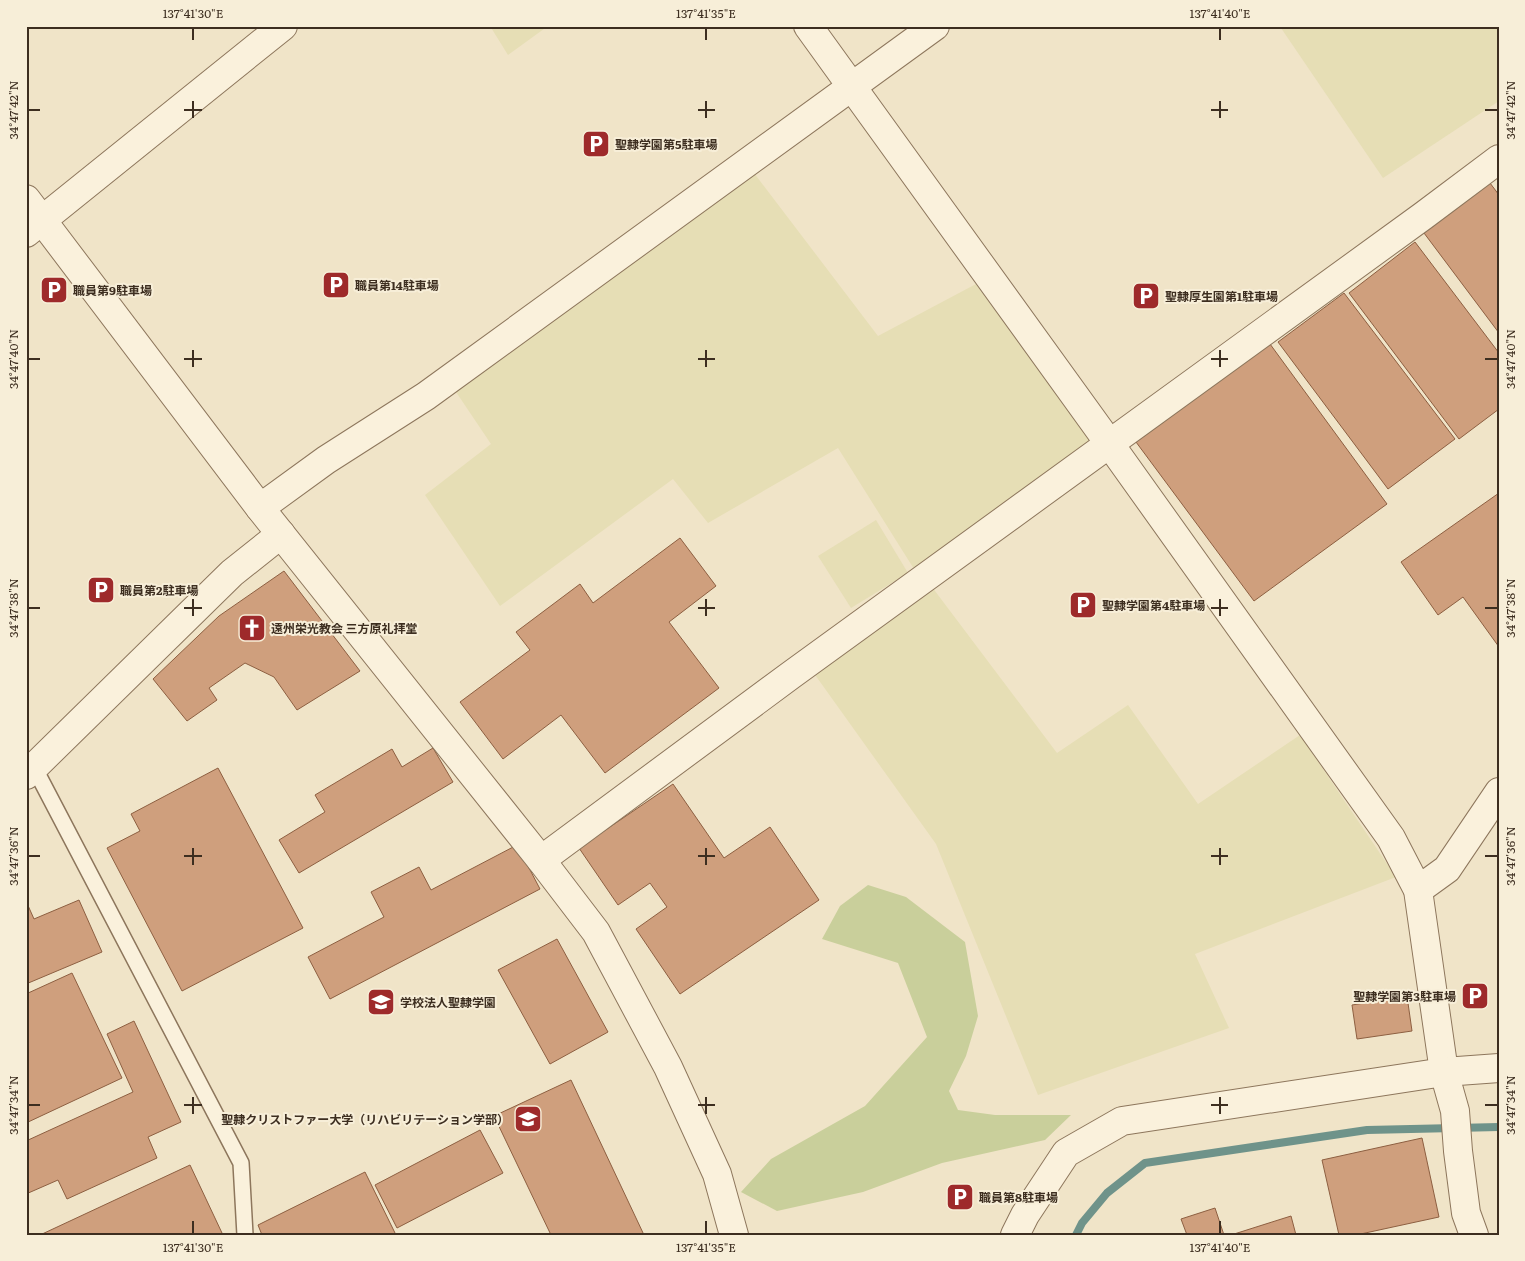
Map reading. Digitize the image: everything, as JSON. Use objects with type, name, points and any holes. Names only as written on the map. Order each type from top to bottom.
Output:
[{"type":"street","points":[[34,227],[283,26]]},
{"type":"street","points":[[808,26],[1391,838],[1418,890],[1444,1072],[1455,1112],[1466,1213],[1474,1235]]},
{"type":"street","points":[[260,508],[326,460],[434,390],[935,26]]},
{"type":"street","points":[[541,860],[1109,443],[1423,216],[1499,158]]},
{"type":"street","points":[[26,199],[34,227],[541,860],[596,932],[668,1067],[716,1174],[734,1235]]},
{"type":"street","points":[[30,771],[232,573],[281,534]]},
{"type":"street","points":[[1418,890],[1447,869],[1499,792]]},
{"type":"street","points":[[1017,1234],[1025,1214],[1066,1153],[1122,1121],[1444,1072],[1499,1068]]},
{"type":"lane","points":[[30,771],[240,1164],[245,1235]]},
{"type":"shaded area","points":[[490,26],[548,26],[508,55]]},
{"type":"shaded area","points":[[1284,26],[1499,26],[1499,101],[1383,178],[1281,28]]},
{"type":"shaded area","points":[[754,173],[878,336],[976,284],[1091,442],[914,569],[838,448],[708,523],[673,479],[500,606],[425,495],[491,444],[456,392]]},
{"type":"shaded area","points":[[876,520],[908,573],[851,608],[818,556]]},
{"type":"shaded area","points":[[932,587],[1057,753],[1128,705],[1198,804],[1300,735],[1396,877],[1195,954],[1229,1028],[1038,1095],[936,844],[813,672]]},
{"type":"green space","points":[[868,885],[906,897],[965,942],[978,1016],[966,1056],[949,1091],[958,1110],[995,1115],[1071,1115],[1045,1140],[942,1163],[863,1192],[777,1211],[741,1192],[771,1159],[865,1106],[927,1037],[898,963],[822,939],[840,906]]},
{"type":"building","points":[[1490,183],[1499,195],[1499,333],[1424,233]]},
{"type":"building","points":[[1415,242],[1499,353],[1499,409],[1459,439],[1349,293]]},
{"type":"building","points":[[1344,293],[1455,439],[1388,489],[1278,342]]},
{"type":"building","points":[[1270,344],[1387,504],[1254,601],[1136,442]]},
{"type":"building","points":[[1499,493],[1499,647],[1463,597],[1438,615],[1401,562]]},
{"type":"building","points":[[680,538],[716,586],[669,622],[719,688],[605,773],[561,715],[503,759],[460,702],[530,650],[516,632],[580,584],[593,603]]},
{"type":"building","points":[[284,571],[360,671],[297,710],[274,677],[245,663],[209,688],[217,700],[187,721],[153,679],[219,616]]},
{"type":"building","points":[[433,748],[453,782],[299,873],[279,840],[325,812],[315,795],[392,749],[402,767]]},
{"type":"building","points":[[218,768],[303,928],[182,991],[107,848],[140,831],[131,814]]},
{"type":"building","points":[[673,784],[724,858],[770,827],[819,900],[680,994],[636,929],[667,907],[650,883],[618,905],[579,848]]},
{"type":"building","points":[[517,845],[540,889],[330,999],[308,957],[384,917],[371,892],[419,867],[431,890]]},
{"type":"building","points":[[79,900],[102,952],[26,984],[26,901],[34,919]]},
{"type":"building","points":[[557,939],[608,1032],[550,1064],[498,970]]},
{"type":"building","points":[[72,973],[122,1078],[26,1123],[26,994]]},
{"type":"building","points":[[1407,996],[1412,1031],[1357,1039],[1352,1005]]},
{"type":"building","points":[[134,1021],[181,1122],[148,1137],[157,1158],[67,1199],[58,1180],[26,1194],[26,1141],[133,1092],[107,1034]]},
{"type":"building","points":[[571,1080],[644,1235],[551,1235],[494,1116]]},
{"type":"building","points":[[480,1130],[503,1173],[397,1228],[375,1185]]},
{"type":"building","points":[[1422,1138],[1439,1217],[1356,1235],[1339,1235],[1322,1160]]},
{"type":"building","points":[[190,1165],[222,1233],[219,1235],[40,1235]]},
{"type":"building","points":[[365,1172],[396,1235],[262,1235],[258,1225]]},
{"type":"building","points":[[1215,1208],[1224,1235],[1187,1235],[1181,1219]]},
{"type":"building","points":[[1291,1216],[1296,1235],[1231,1235]]},
{"type":"waterway","points":[[1076,1235],[1082,1223],[1107,1193],[1145,1163],[1367,1130],[1499,1127]]},
{"type":"place","name":"聖隷学園第5駐車場","points":[[596,144]]},
{"type":"place","name":"職員第14駐車場","points":[[336,285]]},
{"type":"place","name":"職員第9駐車場","points":[[54,290]]},
{"type":"place","name":"聖隷厚生園第1駐車場","points":[[1146,296]]},
{"type":"place","name":"職員第2駐車場","points":[[101,590]]},
{"type":"place","name":"聖隷学園第4駐車場","points":[[1083,605]]},
{"type":"place","name":"遠州栄光教会 三方原礼拝堂","points":[[252,628]]},
{"type":"place","name":"聖隷学園第3駐車場","points":[[1475,996]]},
{"type":"place","name":"学校法人聖隷学園","points":[[381,1002]]},
{"type":"place","name":"聖隷クリストファー大学（リハビリテーション学部）","points":[[528,1119]]},
{"type":"place","name":"職員第8駐車場","points":[[960,1197]]}]
